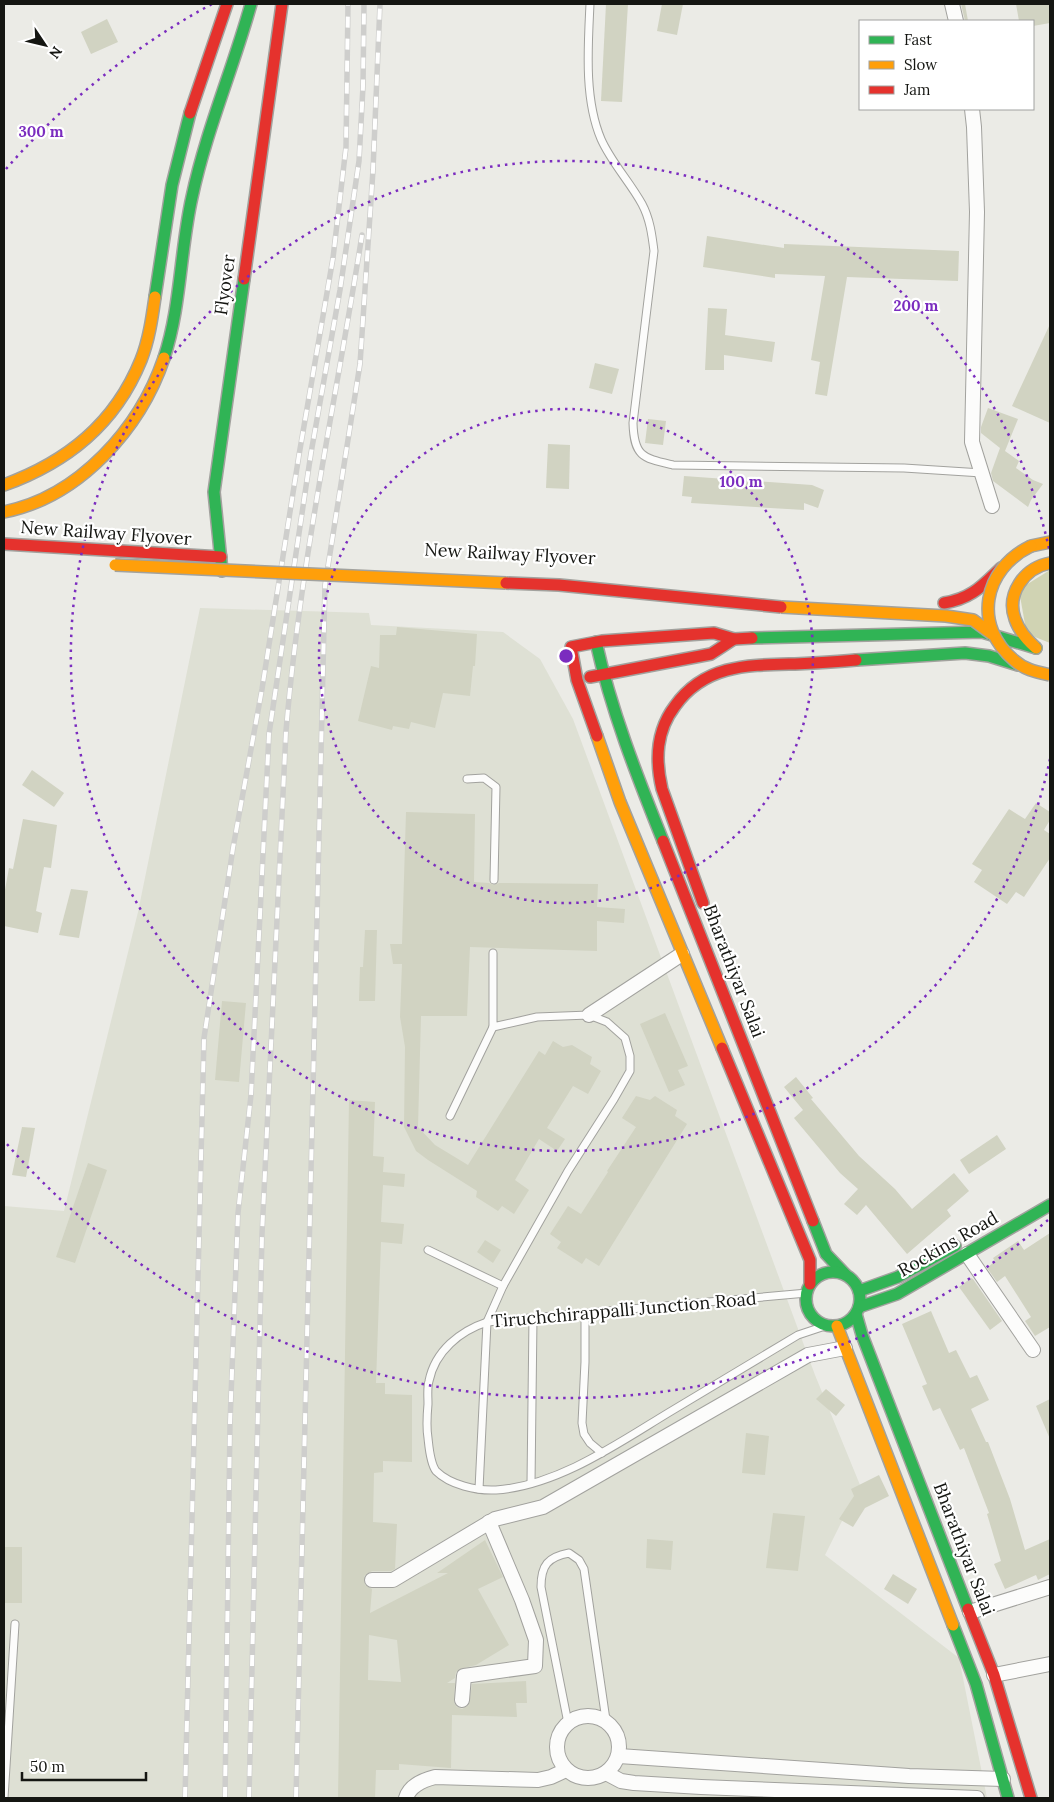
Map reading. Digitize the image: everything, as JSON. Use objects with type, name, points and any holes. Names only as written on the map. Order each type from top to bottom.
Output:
[{"type":"main road","points":[[4,485],[19,481],[48,468],[76,447],[104,422],[126,392],[142,358],[153,308],[178,156],[194,98],[227,4]]},
{"type":"main road","points":[[4,512],[19,510],[51,496],[89,470],[119,440],[146,401],[162,364],[174,312],[192,197],[208,137],[251,4]]},
{"type":"main road","name":"Flyover","points":[[222,571],[226,557],[214,492],[282,4]]},
{"type":"main road","points":[[204,502],[209,445]]},
{"type":"main road","points":[[204,541],[206,570]]},
{"type":"main road","points":[[934,602],[955,602],[971,597],[1015,554],[1031,546],[1050,542]]},
{"type":"main road","points":[[952,632],[986,621],[1000,609],[1050,542]]},
{"type":"main road","name":"New Railway Flyover","points":[[4,544],[226,557]]},
{"type":"main road","points":[[1022,579],[1036,568],[1050,563]]},
{"type":"main road","name":"New Railway Flyover","points":[[110,565],[559,585],[777,607],[946,616],[974,620],[992,634]]},
{"type":"main road","points":[[1002,567],[993,582],[988,600],[988,617],[992,634],[1003,652],[1018,665]]},
{"type":"main road","points":[[1015,590],[1012,604],[1013,618],[1019,631],[1036,648]]},
{"type":"main road","points":[[809,1289],[816,1278],[830,1272],[845,1274],[856,1284],[859,1291],[858,1311],[844,1324],[832,1326],[821,1323],[808,1310],[806,1302],[809,1289],[810,1260],[620,802],[577,680],[571,648],[596,642],[714,633],[734,639],[982,632],[1050,651]]},
{"type":"main road","points":[[577,680],[711,654],[734,639]]},
{"type":"main road","name":"Bharathiyar Salai","points":[[596,642],[603,674],[641,785],[826,1254],[845,1274]]},
{"type":"main road","points":[[700,933],[703,904],[662,789],[656,754],[658,738],[665,721],[688,689],[704,678],[742,667],[966,653],[989,656],[1018,665],[1038,674],[1050,675]]},
{"type":"main road","name":"Rockins Road","points":[[859,1291],[898,1277],[1034,1201]]},
{"type":"main road","name":"Rockins Road","points":[[858,1311],[897,1294],[1050,1205]]},
{"type":"main road","name":"Bharathiyar Salai","points":[[858,1311],[862,1335],[994,1675],[1030,1796]]},
{"type":"main road","points":[[832,1326],[845,1348],[976,1684],[1008,1798]]},
{"type":"street","points":[[952,4],[956,20]]},
{"type":"street","points":[[972,110],[977,212],[972,442],[992,506]]},
{"type":"street","points":[[590,1015],[682,954]]},
{"type":"street","points":[[967,1254],[1033,1350]]},
{"type":"street","points":[[372,1580],[393,1580],[489,1522],[504,1516],[543,1507],[808,1355],[845,1348]]},
{"type":"street","points":[[462,1700],[464,1676],[535,1666],[536,1640],[522,1600],[489,1522]]},
{"type":"street","points":[[970,1612],[1050,1587]]},
{"type":"street","points":[[994,1675],[1050,1664]]},
{"type":"street","points":[[586,1715],[606,1720],[613,1727],[618,1736],[620,1746],[614,1765],[606,1773],[586,1779],[575,1776],[566,1770],[560,1762],[557,1752],[557,1740],[561,1730],[568,1723],[586,1715]]},
{"type":"street","points":[[618,1756],[909,1776],[1003,1779]]},
{"type":"street","points":[[406,1798],[408,1793],[420,1781],[435,1777],[538,1780],[551,1777],[566,1770]]},
{"type":"street","points":[[606,1773],[621,1781],[700,1793],[978,1798]]},
{"type":"street","points":[[1013,1798],[1030,1796]]},
{"type":"lane","points":[[590,4],[588,50],[592,110],[602,140],[642,204],[651,228],[654,251],[633,423],[633,438],[638,452],[649,459],[673,465],[904,468],[982,473]]},
{"type":"lane","points":[[467,779],[484,778],[496,787],[494,880]]},
{"type":"lane","points":[[450,1116],[493,1027],[493,953]]},
{"type":"lane","points":[[480,1489],[488,1322],[503,1286],[568,1171],[630,1071],[630,1056],[625,1038],[607,1022],[590,1015],[537,1017],[493,1027]]},
{"type":"lane","points":[[428,1250],[503,1286]]},
{"type":"lane","name":"Tiruchchirappalli Junction Road","points":[[809,1289],[585,1314],[488,1322],[471,1328],[456,1338],[440,1355],[429,1381],[427,1429],[430,1454],[435,1470],[448,1479],[471,1489],[496,1490],[532,1483],[556,1475],[602,1453],[798,1335],[832,1326]]},
{"type":"lane","points":[[585,1314],[582,1423],[584,1434],[590,1443],[602,1453]]},
{"type":"lane","points":[[532,1483],[533,1318]]},
{"type":"lane","points":[[568,1723],[541,1587],[541,1576],[546,1564],[557,1555],[569,1553],[579,1560],[584,1569],[606,1720]]},
{"type":"lane","points":[[4,1798],[15,1624]]},
{"type":"shaded area","points":[[200,608],[369,613],[371,625],[503,632],[540,659],[573,719],[815,1375],[860,1485],[825,1555],[959,1658],[987,1798],[4,1798],[4,1206],[64,1211],[138,912]]},
{"type":"green space","points":[[1050,570],[1050,643],[1035,637],[1026,630],[1020,596],[1026,585]]},
{"type":"building","points":[[606,4],[628,4],[622,102],[601,101]]},
{"type":"building","points":[[662,4],[683,4],[677,35],[657,31]]},
{"type":"building","points":[[961,4],[965,4],[968,20],[965,20]]},
{"type":"building","points":[[1016,4],[1050,4],[1050,23],[1034,26],[1034,20],[1019,20]]},
{"type":"building","points":[[107,19],[118,42],[91,54],[81,32]]},
{"type":"building","points":[[707,236],[784,248],[784,244],[959,251],[958,281],[847,277],[827,396],[815,394],[820,362],[811,360],[825,276],[775,274],[775,278],[703,267]]},
{"type":"building","points":[[708,308],[727,309],[725,335],[775,342],[772,362],[724,355],[724,370],[705,370]]},
{"type":"building","points":[[1050,324],[1050,423],[1012,406]]},
{"type":"building","points":[[595,363],[619,369],[612,394],[589,388]]},
{"type":"building","points":[[988,408],[1018,419],[1005,451],[1019,461],[1016,468],[1033,480],[1043,484],[1028,507],[993,481],[991,473],[1000,448],[981,433],[981,427]]},
{"type":"building","points":[[648,419],[666,421],[663,445],[645,443]]},
{"type":"building","points":[[548,444],[570,445],[569,489],[546,488]]},
{"type":"building","points":[[684,476],[812,485],[824,490],[818,508],[804,503],[804,510],[691,503],[692,497],[682,496]]},
{"type":"building","points":[[397,627],[477,634],[475,666],[473,666],[470,696],[443,693],[435,728],[411,722],[409,729],[393,726],[392,730],[358,721],[371,666],[379,668],[380,635],[396,635]]},
{"type":"building","points":[[32,770],[64,793],[54,807],[22,785]]},
{"type":"building","points":[[1036,803],[1050,812],[1050,820],[1044,830],[1050,834],[1050,858],[1024,897],[1016,892],[1007,904],[974,882],[982,870],[972,864],[1009,809],[1025,819]]},
{"type":"building","points":[[406,812],[475,814],[474,882],[494,885],[499,883],[598,884],[597,907],[625,909],[624,923],[597,921],[597,951],[470,947],[467,1016],[421,1016],[418,1127],[435,1145],[468,1165],[539,1051],[545,1055],[553,1041],[563,1047],[572,1045],[592,1057],[590,1064],[601,1071],[588,1094],[573,1086],[547,1128],[565,1139],[557,1151],[539,1139],[515,1180],[529,1190],[514,1214],[502,1206],[498,1211],[476,1197],[477,1191],[416,1151],[404,1127],[405,1047],[400,1017],[402,964],[393,964],[390,944],[402,944]]},
{"type":"building","points":[[23,819],[57,825],[51,868],[44,867],[36,911],[42,913],[38,933],[4,926],[4,895],[9,868],[13,869]]},
{"type":"building","points":[[71,889],[88,891],[79,938],[59,935]]},
{"type":"building","points":[[365,930],[377,930],[375,1001],[359,1001],[360,967],[363,967]]},
{"type":"building","points":[[222,1001],[246,1003],[239,1082],[215,1080]]},
{"type":"building","points":[[665,1013],[688,1066],[678,1070],[685,1085],[669,1092],[640,1024]]},
{"type":"building","points":[[796,1077],[813,1098],[811,1099],[859,1156],[895,1189],[912,1209],[954,1173],[969,1191],[947,1210],[951,1216],[907,1254],[866,1205],[857,1215],[844,1204],[858,1189],[840,1173],[794,1118],[803,1110],[784,1087]]},
{"type":"building","points":[[636,1096],[650,1100],[655,1096],[677,1110],[675,1116],[687,1124],[599,1266],[586,1258],[582,1264],[557,1248],[561,1242],[550,1234],[568,1206],[581,1214],[608,1172],[636,1127],[622,1118]]},
{"type":"building","points":[[349,1100],[375,1102],[373,1156],[384,1157],[383,1172],[405,1174],[404,1187],[383,1185],[381,1222],[404,1224],[402,1244],[381,1242],[376,1383],[385,1383],[385,1394],[412,1395],[412,1462],[383,1461],[383,1472],[374,1473],[373,1522],[397,1524],[395,1569],[391,1571],[372,1571],[364,1576],[365,1585],[372,1589],[370,1613],[448,1573],[437,1573],[485,1540],[503,1577],[478,1589],[509,1645],[476,1665],[460,1669],[456,1672],[455,1678],[447,1683],[455,1683],[454,1703],[462,1709],[469,1705],[472,1684],[526,1681],[527,1703],[516,1703],[517,1717],[452,1715],[451,1768],[399,1764],[399,1770],[376,1770],[375,1798],[338,1798]],"holes":[[[369,1635],[397,1640],[401,1682],[368,1680]]]},
{"type":"building","points":[[22,1127],[35,1128],[26,1177],[12,1175]]},
{"type":"building","points":[[997,1135],[1006,1149],[969,1174],[960,1160]]},
{"type":"building","points":[[88,1163],[107,1170],[75,1263],[56,1257]]},
{"type":"building","points":[[1050,1233],[1050,1327],[1035,1336],[1025,1321],[1031,1317],[1005,1276],[997,1282],[987,1268],[995,1261],[993,1258],[1018,1241],[1024,1250]]},
{"type":"building","points":[[485,1240],[501,1250],[493,1263],[477,1252]]},
{"type":"building","points":[[971,1278],[1002,1321],[990,1330],[959,1287]]},
{"type":"building","points":[[931,1311],[949,1353],[956,1350],[970,1378],[977,1375],[989,1400],[971,1409],[986,1442],[988,1442],[1010,1499],[1025,1550],[1050,1539],[1050,1574],[1038,1580],[1036,1575],[1005,1589],[994,1564],[1001,1561],[987,1514],[989,1513],[964,1448],[960,1450],[940,1408],[933,1411],[922,1386],[927,1384],[902,1324]]},
{"type":"building","points":[[826,1389],[845,1405],[836,1416],[816,1399]]},
{"type":"building","points":[[1050,1399],[1050,1439],[1036,1406]]},
{"type":"building","points":[[746,1433],[769,1436],[765,1475],[742,1473]]},
{"type":"building","points":[[879,1475],[889,1496],[865,1508],[853,1527],[839,1519],[854,1496],[851,1489]]},
{"type":"building","points":[[773,1513],[805,1516],[798,1571],[766,1568]]},
{"type":"building","points":[[647,1539],[673,1541],[671,1570],[646,1568]]},
{"type":"building","points":[[4,1547],[22,1547],[22,1603],[4,1603]]},
{"type":"building","points":[[893,1574],[917,1589],[908,1604],[884,1589]]},
{"type":"railway","points":[[185,1798],[204,1038],[233,848],[262,689],[299,455],[333,258],[346,147],[348,4]]},
{"type":"railway","points":[[225,1798],[230,1423],[238,1213],[251,1095],[269,734],[311,453],[340,290],[359,161],[363,86],[364,4]]},
{"type":"railway","points":[[296,1798],[325,585],[360,364],[373,170],[380,4]]},
{"type":"railway","points":[[249,1798],[262,1234],[286,731],[292,669],[309,544],[362,235]]},
{"type":"traffic: fast","points":[[164,358],[174,319],[188,217],[198,172],[251,4]]},
{"type":"traffic: fast","points":[[155,297],[172,185],[190,113]]},
{"type":"traffic: fast","points":[[222,571],[214,492],[244,279]]},
{"type":"traffic: fast","points":[[752,638],[982,632],[1036,648]]},
{"type":"traffic: fast","points":[[596,642],[617,718],[663,841]]},
{"type":"traffic: fast","points":[[856,660],[965,653],[989,656],[1018,665]]},
{"type":"traffic: fast","points":[[859,1307],[897,1294],[1050,1205]]},
{"type":"traffic: fast","points":[[813,1221],[826,1254],[845,1274]]},
{"type":"traffic: fast","points":[[859,1291],[898,1277],[955,1246]]},
{"type":"traffic: fast","points":[[833,1272],[843,1274],[852,1280],[858,1289],[860,1299],[858,1309],[852,1318],[843,1324],[833,1326],[823,1324],[814,1318],[808,1309],[806,1299],[808,1289],[814,1280],[823,1274],[833,1272]]},
{"type":"traffic: fast","points":[[856,1314],[862,1335],[968,1609]]},
{"type":"traffic: fast","points":[[953,1625],[976,1684],[1008,1798]]},
{"type":"traffic: slow","points":[[4,485],[48,465],[86,438],[103,422],[130,383],[141,360],[148,337],[155,297]]},
{"type":"traffic: slow","points":[[4,512],[31,504],[57,492],[103,456],[123,434],[139,410],[164,358]]},
{"type":"traffic: slow","points":[[1031,546],[1050,542]]},
{"type":"traffic: slow","points":[[1031,546],[1015,556],[1002,569],[994,583],[989,599],[989,615],[993,632],[1001,647],[1015,661],[1027,669],[1050,675]]},
{"type":"traffic: slow","points":[[1036,648],[1029,642],[1015,619],[1013,600],[1015,592],[1025,576],[1032,570],[1050,563]]},
{"type":"traffic: slow","points":[[115,565],[506,583]]},
{"type":"traffic: slow","points":[[781,607],[946,616],[973,620],[992,634]]},
{"type":"traffic: slow","points":[[597,736],[620,802],[722,1048]]},
{"type":"traffic: slow","points":[[837,1326],[953,1625]]},
{"type":"traffic: jam","points":[[190,113],[227,4]]},
{"type":"traffic: jam","points":[[244,279],[282,4]]},
{"type":"traffic: jam","points":[[4,544],[221,557]]},
{"type":"traffic: jam","points":[[944,603],[962,598],[976,591],[1001,568]]},
{"type":"traffic: jam","points":[[506,583],[559,585],[781,607]]},
{"type":"traffic: jam","points":[[597,736],[577,680],[571,647],[602,641],[714,633],[734,639],[752,638]]},
{"type":"traffic: jam","points":[[590,677],[711,654],[734,639]]},
{"type":"traffic: jam","points":[[703,903],[662,789],[658,767],[661,735],[664,725],[675,706],[687,692],[700,682],[729,670],[761,665],[856,660]]},
{"type":"traffic: jam","points":[[663,841],[813,1221]]},
{"type":"traffic: jam","points":[[722,1048],[810,1260],[810,1284]]},
{"type":"traffic: jam","points":[[968,1609],[994,1675],[1031,1798]]}]
